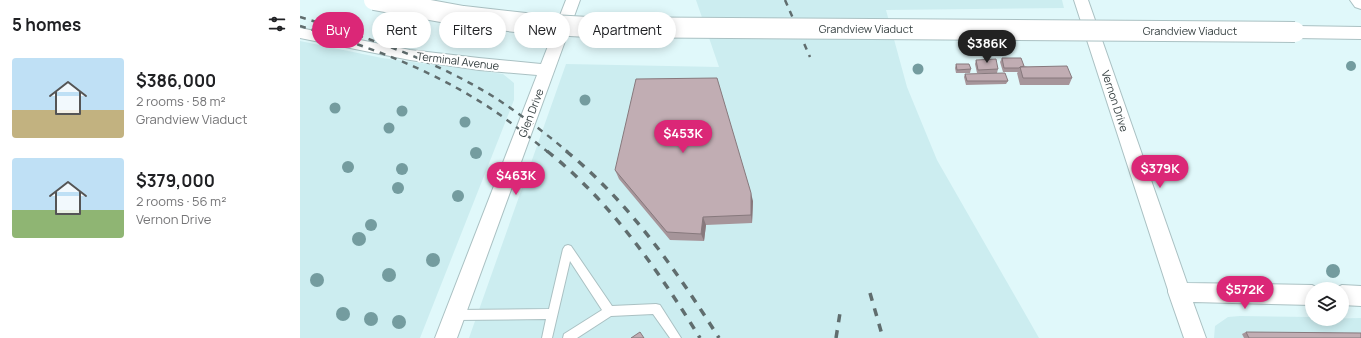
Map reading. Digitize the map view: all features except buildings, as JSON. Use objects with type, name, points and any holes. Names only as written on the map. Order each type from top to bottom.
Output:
[{"type":"main road","name":"Grandview Viaduct","points":[[374,0],[463,16],[534,24],[588,27],[1361,33]]},
{"type":"street","name":"Glen Drive","points":[[446,338],[574,0]]},
{"type":"street","name":"Vernon Drive","points":[[1081,0],[1178,292],[1195,338]]},
{"type":"street","name":"Terminal Avenue","points":[[300,33],[410,55],[478,64],[547,70]]},
{"type":"street","points":[[1178,292],[1305,295]]},
{"type":"street","points":[[1349,295],[1361,296]]},
{"type":"lane","points":[[547,338],[568,249],[609,311]]},
{"type":"lane","points":[[568,338],[609,311],[656,308],[676,338]]},
{"type":"lane","points":[[455,315],[553,314]]},
{"type":"shaded area","points":[[696,0],[1062,0],[1064,8],[886,10],[907,87],[937,160],[1039,338],[469,338],[566,64],[719,67]]},
{"type":"shaded area","points":[[300,41],[312,43],[312,48],[334,48],[382,58],[503,74],[514,83],[514,100],[420,338],[300,338]]},
{"type":"shaded area","points":[[1228,317],[1305,317],[1305,326],[1349,326],[1349,318],[1361,318],[1361,338],[1214,338],[1215,326]]},
{"type":"railway","points":[[785,0],[810,57]]},
{"type":"railway","points":[[300,17],[375,41],[448,72],[504,103],[568,152]]},
{"type":"railway","points":[[300,26],[390,56],[433,75],[493,110],[548,152]]},
{"type":"railway","points":[[547,151],[592,192],[612,214],[650,262],[700,338]]},
{"type":"railway","points":[[566,151],[610,192],[650,238],[686,287],[719,338]]},
{"type":"railway","points":[[870,293],[883,338]]},
{"type":"railway","points":[[836,338],[840,313]]}]
